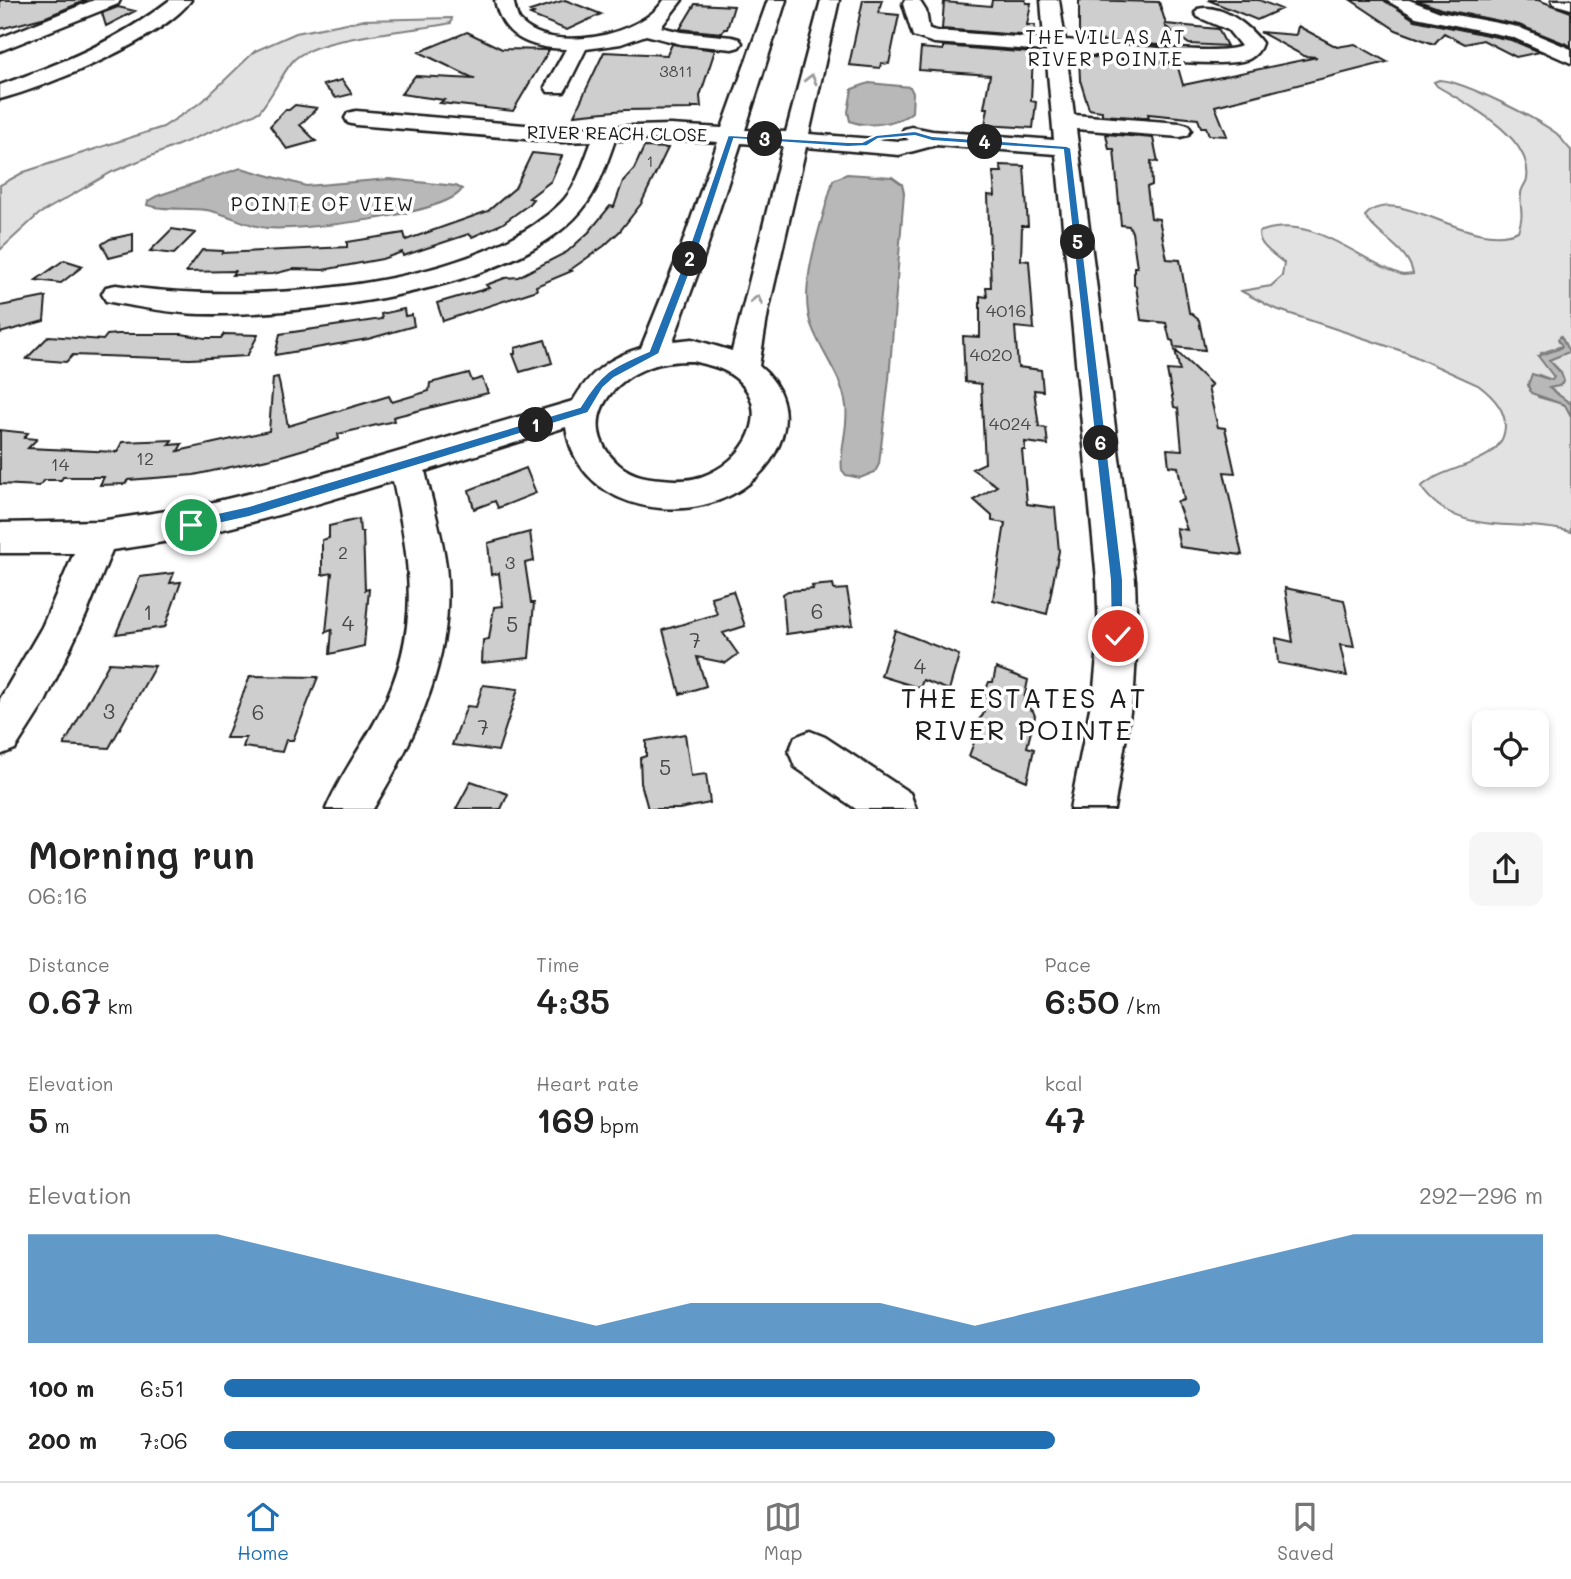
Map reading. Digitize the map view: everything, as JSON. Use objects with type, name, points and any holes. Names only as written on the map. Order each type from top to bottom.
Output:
[{"type":"street","points":[[0,45],[111,0]]},
{"type":"street","points":[[0,92],[62,71],[101,54],[142,32],[182,0]]},
{"type":"street","points":[[504,0],[508,18],[520,30],[547,41],[578,43],[612,40],[646,29],[662,17],[673,0]]},
{"type":"street","points":[[653,354],[690,259],[778,0]]},
{"type":"street","points":[[744,367],[754,312],[830,0]]},
{"type":"street","points":[[1050,0],[1116,580],[1118,636],[1114,688],[1092,809]]},
{"type":"street","points":[[1395,0],[1414,11],[1437,19],[1521,34],[1571,57]]},
{"type":"street","points":[[1562,0],[1571,4]]},
{"type":"street","points":[[912,4],[916,11],[918,28],[924,35],[1227,57],[1241,55],[1250,48],[1252,43],[1246,34],[1205,13]]},
{"type":"street","points":[[646,29],[681,38],[732,43]]},
{"type":"street","points":[[556,87],[578,43]]},
{"type":"street","name":"RIVER REACH CLOSE","points":[[356,118],[562,135],[670,132],[796,142],[864,144],[881,149],[922,145],[932,138],[1180,130]]},
{"type":"street","points":[[116,294],[152,301],[250,304],[347,294],[454,271],[506,251],[531,238],[570,208],[586,185],[606,135]]},
{"type":"street","points":[[692,350],[728,359],[744,367],[758,379],[767,393],[772,410],[771,427],[765,444],[754,461],[738,475],[718,486],[694,493],[646,493],[624,486],[606,475],[592,461],[584,445],[581,428],[584,410],[594,391],[610,375],[653,354],[692,350]]},
{"type":"street","points":[[0,538],[98,538],[191,525],[249,512],[584,410]]},
{"type":"street","points":[[348,809],[386,749],[411,694],[424,651],[429,611],[428,567],[406,463]]},
{"type":"street","points":[[0,734],[49,655],[69,615],[98,538]]},
{"type":"street","points":[[810,752],[894,809]]},
{"type":"shaded area","points":[[452,18],[451,23],[342,40],[303,53],[292,62],[259,112],[112,172],[39,214],[0,250],[0,185],[24,172],[163,127],[203,101],[255,51],[296,33],[362,20]]},
{"type":"shaded area","points":[[1439,80],[1481,93],[1516,110],[1556,133],[1571,150],[1571,404],[1548,387],[1561,372],[1549,360],[1562,346],[1541,353],[1554,377],[1552,380],[1539,375],[1538,397],[1566,405],[1571,416],[1571,532],[1471,521],[1436,504],[1421,487],[1431,479],[1484,457],[1495,449],[1502,438],[1505,425],[1500,407],[1478,385],[1405,352],[1273,308],[1241,291],[1271,286],[1282,276],[1284,263],[1264,246],[1259,237],[1259,232],[1279,227],[1316,233],[1403,275],[1413,274],[1406,257],[1365,216],[1378,207],[1414,211],[1478,233],[1499,235],[1518,231],[1521,192],[1527,179],[1526,163],[1520,149],[1495,123],[1437,86],[1434,82]]},
{"type":"shaded area","points":[[869,83],[910,87],[913,93],[912,112],[882,124],[850,121],[848,112],[852,89]]},
{"type":"shaded area","points":[[241,168],[306,186],[389,179],[456,186],[462,189],[451,198],[403,214],[309,227],[259,227],[206,210],[147,205],[148,201],[157,196]]},
{"type":"shaded area","points":[[847,174],[892,177],[902,184],[904,193],[889,379],[879,464],[875,472],[860,478],[846,475],[842,470],[846,422],[844,395],[812,327],[807,294],[813,254],[833,180]]},
{"type":"shaded area","points":[[1561,336],[1569,352],[1549,360],[1561,373],[1564,381],[1559,386],[1549,388],[1571,404],[1571,416],[1565,405],[1531,393],[1528,385],[1532,374],[1552,380],[1554,377],[1538,356],[1559,349],[1562,346],[1558,339]]},
{"type":"building","points":[[0,0],[87,0],[46,17],[0,29]]},
{"type":"building","points":[[565,0],[601,14],[567,30],[530,15],[534,13],[530,11]]},
{"type":"building","points":[[863,0],[882,0],[878,13],[899,15],[889,64],[881,63],[880,68],[849,65]]},
{"type":"building","points":[[992,0],[1025,0],[1026,3],[1031,3],[1027,25],[1035,25],[1034,36],[942,29],[944,2],[991,6]]},
{"type":"building","points":[[1079,0],[1159,2],[1166,24],[1218,29],[1227,46],[1189,44],[1166,27],[1172,46],[1079,39]]},
{"type":"building","points":[[1208,0],[1259,0],[1281,9],[1257,20]]},
{"type":"building","points":[[1351,0],[1384,0],[1415,20],[1511,40],[1540,52],[1516,57],[1483,40],[1465,44],[1444,33],[1434,44],[1396,30]]},
{"type":"building","points":[[1416,0],[1538,0],[1571,12],[1571,46],[1519,25],[1441,9]]},
{"type":"building","points":[[695,4],[734,6],[727,29],[722,33],[680,29]]},
{"type":"building","points":[[118,7],[135,11],[106,26],[102,13]]},
{"type":"building","points":[[1298,26],[1337,47],[1355,44],[1387,62],[1215,106],[1227,136],[1209,135],[1198,119],[1148,114],[1149,118],[1102,115],[1102,111],[1089,109],[1080,80],[1079,56],[1177,64],[1183,85],[1317,57],[1304,56],[1260,32],[1296,35]]},
{"type":"building","points":[[467,32],[502,49],[549,50],[513,111],[440,103],[444,100],[401,94],[415,76],[475,79],[419,52]]},
{"type":"building","points":[[672,44],[715,50],[700,96],[701,107],[574,115],[604,52],[667,55]]},
{"type":"building","points":[[943,46],[1033,53],[1031,101],[1036,102],[1033,128],[985,125],[988,108],[984,108],[990,75],[919,70],[921,48],[943,50]]},
{"type":"building","points":[[342,80],[352,94],[336,98],[323,85]]},
{"type":"building","points":[[295,105],[317,108],[300,125],[316,141],[287,149],[270,126],[285,110]]},
{"type":"building","points":[[1106,134],[1153,138],[1158,162],[1151,161],[1152,185],[1147,187],[1151,218],[1159,219],[1167,259],[1180,260],[1189,312],[1199,320],[1205,350],[1174,347],[1166,323],[1141,320],[1134,285],[1134,267],[1137,267],[1132,232],[1129,226],[1121,225],[1114,149],[1109,149]]},
{"type":"building","points":[[644,147],[668,148],[641,204],[604,246],[570,270],[572,271],[536,286],[537,290],[443,321],[437,303],[489,288],[486,285],[505,278],[518,277],[567,252],[589,232],[610,206],[614,207],[623,181],[634,169]]},
{"type":"building","points":[[532,153],[562,156],[551,181],[529,198],[533,199],[528,205],[502,224],[472,237],[469,234],[403,256],[402,252],[382,259],[323,270],[293,269],[273,274],[232,275],[235,271],[186,272],[202,250],[223,251],[222,253],[347,247],[347,242],[404,233],[406,240],[488,211],[515,188]]},
{"type":"building","points":[[1000,165],[1024,166],[1028,226],[1022,226],[1021,260],[1029,261],[1034,329],[1015,327],[1018,367],[1041,370],[1043,391],[1034,390],[1039,427],[1046,428],[1048,445],[1025,442],[1025,450],[1022,450],[1027,504],[1055,508],[1059,551],[1047,614],[993,600],[1005,523],[992,521],[992,516],[974,500],[997,486],[972,469],[985,463],[981,384],[965,382],[963,336],[980,337],[980,296],[987,297],[986,287],[991,287],[988,195],[995,196],[993,172],[1002,172]]},
{"type":"building","points":[[172,229],[195,233],[174,254],[150,251]]},
{"type":"building","points":[[133,234],[133,252],[109,258],[102,244],[110,239]]},
{"type":"building","points":[[64,260],[83,266],[61,283],[36,280]]},
{"type":"building","points":[[46,297],[44,321],[0,333],[0,306]]},
{"type":"building","points":[[404,309],[405,316],[412,315],[414,326],[368,339],[275,355],[280,334],[382,319],[381,314]]},
{"type":"building","points":[[182,334],[205,338],[221,338],[224,334],[258,335],[247,356],[190,359],[73,355],[66,362],[26,359],[49,336],[103,340],[107,335]]},
{"type":"building","points":[[545,340],[552,363],[520,372],[513,354],[515,348]]},
{"type":"building","points":[[1175,350],[1212,385],[1208,388],[1218,427],[1225,428],[1235,473],[1224,472],[1242,555],[1180,547],[1176,528],[1187,530],[1177,502],[1184,500],[1178,467],[1169,466],[1167,449],[1182,450],[1178,408],[1174,407],[1167,370],[1180,371]]},
{"type":"building","points":[[469,373],[472,381],[482,378],[488,393],[393,417],[394,421],[338,434],[339,439],[281,456],[194,475],[128,480],[125,484],[100,485],[104,477],[63,477],[61,480],[45,480],[39,486],[0,484],[0,430],[28,433],[24,438],[37,439],[28,448],[117,452],[122,442],[172,440],[169,445],[182,444],[178,451],[269,431],[273,378],[278,377],[288,426],[389,396],[392,402],[429,391],[430,383]]},
{"type":"building","points":[[526,468],[536,493],[498,508],[495,501],[474,509],[469,490]]},
{"type":"building","points":[[359,519],[360,532],[363,532],[365,590],[369,589],[364,646],[330,654],[332,630],[326,632],[332,573],[322,575],[322,540],[329,538],[329,526]]},
{"type":"building","points":[[530,532],[534,561],[525,563],[531,603],[534,603],[529,658],[482,663],[483,640],[489,639],[494,607],[503,606],[499,573],[491,575],[488,543]]},
{"type":"building","points":[[174,573],[170,583],[181,582],[165,627],[116,634],[140,577]]},
{"type":"building","points":[[833,584],[834,590],[847,589],[853,625],[786,634],[783,594],[788,591],[813,589],[812,586]]},
{"type":"building","points":[[1285,588],[1344,600],[1354,647],[1340,645],[1347,676],[1278,663],[1276,638],[1293,642]]},
{"type":"building","points":[[733,591],[745,626],[723,633],[738,654],[726,663],[697,657],[706,686],[680,694],[663,630],[717,614],[711,597]]},
{"type":"building","points":[[895,630],[959,655],[949,690],[923,680],[920,688],[881,676]]},
{"type":"building","points":[[109,663],[155,666],[109,748],[64,745]]},
{"type":"building","points":[[996,668],[1028,680],[1023,704],[1033,711],[1035,716],[1027,747],[1034,749],[1027,781],[969,756],[979,729],[976,723],[983,715],[987,697],[985,692],[989,682],[993,682]]},
{"type":"building","points":[[250,676],[318,677],[293,740],[286,740],[282,752],[243,747],[246,738],[226,738]]},
{"type":"building","points":[[483,685],[518,689],[498,751],[452,745],[467,706],[476,707]]},
{"type":"building","points":[[685,734],[691,776],[706,774],[710,803],[679,809],[648,809],[641,783],[640,758],[646,756],[646,741]]},
{"type":"building","points":[[471,781],[508,794],[501,809],[456,809]]},
{"type":"district","name":"THE VILLAS AT RIVER POINTE","points":[[1106,47]]},
{"type":"district","name":"POINTE OF VIEW","points":[[323,203]]},
{"type":"district","name":"THE ESTATES AT RIVER POINTE","points":[[1024,713]]},
{"type":"route","points":[[191,525],[249,512],[584,410],[590,397],[610,375],[623,366],[653,354],[690,259],[731,136],[848,145],[864,144],[876,137],[915,134],[932,138],[1067,148],[1116,580],[1118,636]]}]
